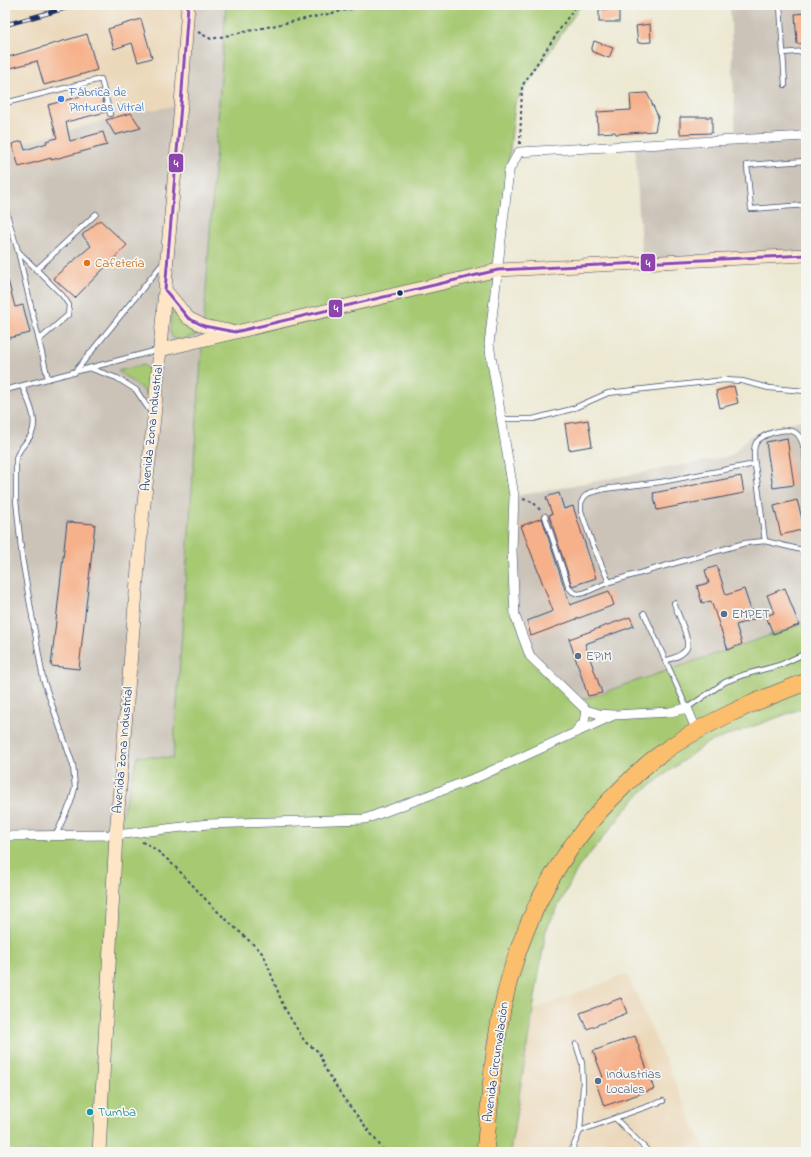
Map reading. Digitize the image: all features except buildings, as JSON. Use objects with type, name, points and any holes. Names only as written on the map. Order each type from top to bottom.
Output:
[{"type":"highway","name":"Avenida Circunvalación","points":[[485,1152],[497,1037],[505,996],[527,924],[544,890],[564,856],[610,799],[655,758],[697,731],[732,712],[806,682]]},
{"type":"main road","name":"Avenida Zona Industrial","points":[[98,1152],[116,835],[142,520],[154,418],[166,290],[167,258],[181,105],[188,5]]},
{"type":"main road","points":[[160,350],[498,270],[806,255]]},
{"type":"main road","points":[[166,290],[188,318],[204,326],[235,332]]},
{"type":"street","points":[[697,731],[687,708],[670,712],[614,715],[598,714],[586,710],[530,656],[515,616],[512,550],[514,496],[489,344],[509,170],[520,152],[806,136]]},
{"type":"street","points":[[574,734],[584,722],[586,710]]},
{"type":"street","points":[[5,836],[116,835],[208,824],[365,819],[478,777],[614,715]]},
{"type":"lane","points":[[780,5],[785,84]]},
{"type":"lane","points":[[783,52],[806,51]]},
{"type":"lane","points":[[5,103],[101,79],[110,114]]},
{"type":"lane","points":[[806,161],[747,165],[750,209],[806,205]]},
{"type":"lane","points":[[5,208],[18,251],[48,379]]},
{"type":"lane","points":[[36,270],[96,214]]},
{"type":"lane","points":[[18,251],[62,295],[69,305],[68,315],[39,340]]},
{"type":"lane","points":[[74,372],[167,258]]},
{"type":"lane","points":[[5,390],[160,350]]},
{"type":"lane","points":[[89,368],[117,378],[136,390],[154,418]]},
{"type":"lane","points":[[502,418],[533,419],[572,410],[608,394],[724,380],[742,381],[768,388],[806,391]]},
{"type":"lane","points":[[22,386],[31,409],[34,428],[31,435],[17,453],[16,459],[16,500],[22,558],[43,679],[73,765],[75,788],[71,802],[56,835]]},
{"type":"lane","points":[[765,541],[755,464],[756,445],[759,440],[769,434],[789,430],[796,433],[800,437],[805,452],[806,462]]},
{"type":"lane","points":[[609,582],[592,543],[581,511],[580,503],[584,497],[589,493],[604,489],[661,482],[755,464]]},
{"type":"lane","points":[[545,516],[569,588],[578,594],[584,593],[609,582],[715,550],[745,543],[765,541],[806,551]]},
{"type":"lane","points":[[666,661],[681,654],[687,648],[685,633],[674,603]]},
{"type":"lane","points":[[644,613],[687,708],[725,682],[743,675],[780,665],[806,653]]},
{"type":"lane","points":[[571,1152],[580,1131],[583,1087],[582,1063],[576,1044]]},
{"type":"lane","points":[[580,1131],[663,1101]]},
{"type":"lane","points":[[616,1118],[649,1152]]},
{"type":"path","points":[[186,26],[210,39],[370,5]]},
{"type":"path","points":[[520,152],[522,86],[576,5]]},
{"type":"path","points":[[514,496],[533,502],[545,516]]},
{"type":"path","points":[[137,841],[145,843],[163,856],[262,953],[283,1005],[305,1042],[319,1052],[324,1067],[342,1096],[385,1152]]},
{"type":"shaded area","points":[[5,5],[188,5],[181,105],[131,113],[5,148]]},
{"type":"shaded area","points":[[188,5],[581,5],[515,103],[509,146],[509,170],[489,344],[515,496],[731,456],[750,436],[806,418],[806,653],[116,835],[5,836],[5,148],[131,113],[181,105]]},
{"type":"shaded area","points":[[730,5],[806,5],[806,255],[642,263],[635,146],[736,140]]},
{"type":"shaded area","name":"Industrias Locales","points":[[627,974],[706,1152],[510,1152],[532,1010]]},
{"type":"green space","points":[[226,5],[581,5],[515,103],[489,344],[514,496],[515,616],[530,656],[578,701],[806,623],[806,707],[705,744],[638,795],[578,868],[546,930],[510,1152],[5,1152],[5,836],[116,835],[138,756],[173,758],[203,333],[181,340],[173,338],[170,332],[172,308],[203,332]]},
{"type":"green space","points":[[143,365],[150,370],[152,375],[151,400],[141,388],[118,371]]},
{"type":"railway","points":[[5,25],[77,5]]},
{"type":"transit line","name":"4","points":[[188,5],[165,290],[188,318],[204,326],[235,332],[498,270],[806,255]]},
{"type":"place","name":"Fábrica de Pinturas Vitral","points":[[61,99]]},
{"type":"place","name":"Cafetería","points":[[87,263]]},
{"type":"place","name":"EMPET","points":[[724,614]]},
{"type":"place","name":"EPIM","points":[[578,656]]},
{"type":"place","name":"Industrias Locales","points":[[598,1081]]},
{"type":"place","name":"Tumba","points":[[90,1112]]}]
